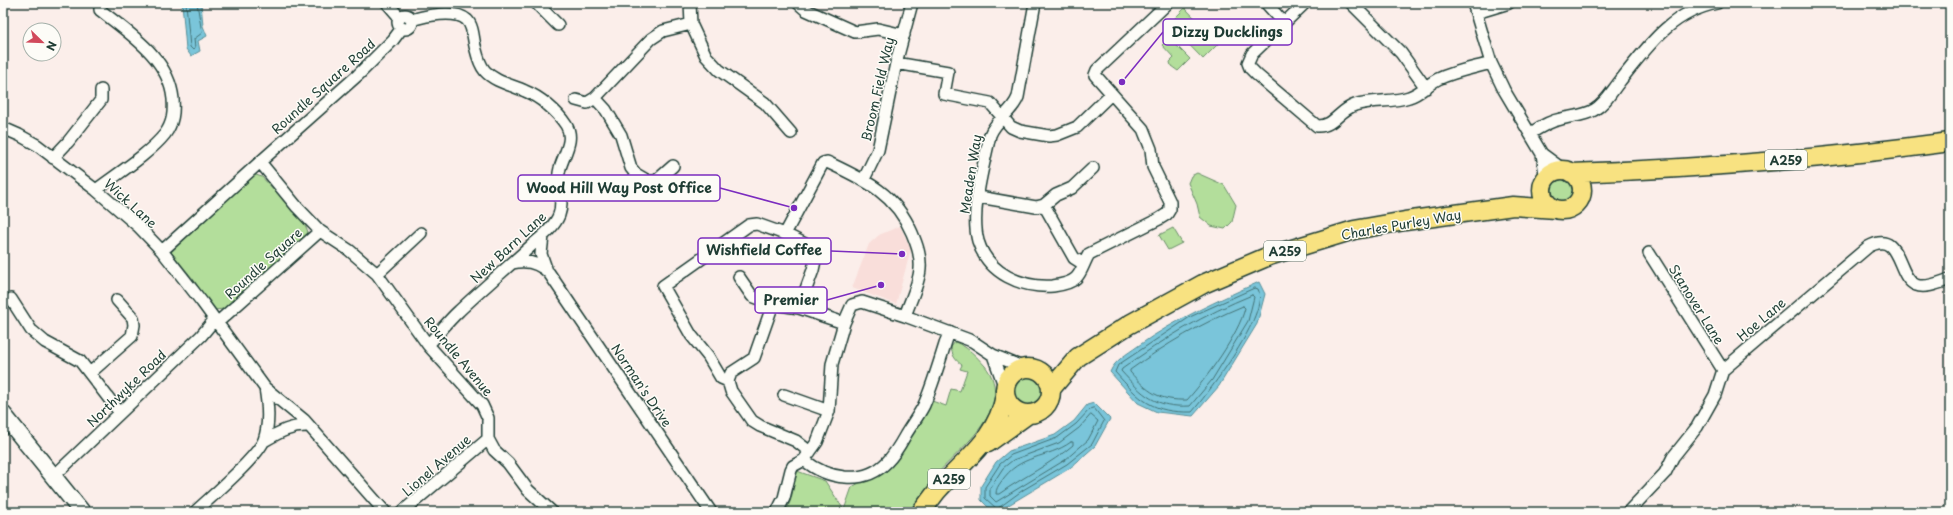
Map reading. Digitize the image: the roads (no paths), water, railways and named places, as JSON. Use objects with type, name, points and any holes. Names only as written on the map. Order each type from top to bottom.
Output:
[{"type":"main road","name":"A259","points":[[1568,172],[1688,169],[1876,152],[1950,142]]},
{"type":"main road","name":"A259","points":[[1582,195],[1622,171]]},
{"type":"main road","points":[[1554,172],[1568,172],[1580,182],[1582,195],[1575,206],[1569,209],[1556,209],[1546,202],[1544,185],[1554,172]]},
{"type":"main road","name":"Charles Purley Way","points":[[1513,206],[1544,185]]},
{"type":"main road","name":"Charles Purley Way","points":[[1051,389],[1078,357],[1130,324],[1203,284],[1269,256],[1354,230],[1450,213],[1513,206],[1556,209]]},
{"type":"main road","name":"Charles Purley Way","points":[[1028,368],[1078,357]]},
{"type":"main road","points":[[1028,368],[1045,375],[1051,389],[1051,397],[1048,404],[1042,410],[1027,415],[1013,409],[1005,392],[1011,375],[1028,368]]},
{"type":"main road","name":"A259","points":[[979,449],[1002,413],[1005,392]]},
{"type":"main road","points":[[3,414],[82,512]]},
{"type":"main road","name":"A259","points":[[921,512],[938,490],[979,449],[1027,415]]},
{"type":"street","points":[[96,190],[155,144],[165,133],[172,121],[174,109],[172,85],[149,50],[100,10],[100,3]]},
{"type":"street","points":[[387,3],[401,23]]},
{"type":"street","points":[[536,3],[558,25]]},
{"type":"street","points":[[690,3],[691,24],[706,56],[719,70],[765,103],[791,133]]},
{"type":"street","points":[[798,3],[810,12],[855,32],[878,29],[904,35]]},
{"type":"street","name":"Broom Field Way","points":[[864,179],[878,150],[896,63],[912,3]]},
{"type":"street","name":"Meaden Way","points":[[1035,3],[1018,97],[1015,106],[992,128],[976,218],[978,240],[990,263],[998,271],[1016,281],[1031,286],[1057,285],[1075,279],[1080,272],[1082,263],[1089,254],[1159,219],[1167,214],[1170,209],[1170,202],[1153,167],[1151,149],[1143,129],[1095,75],[1097,70],[1168,3]]},
{"type":"street","points":[[1266,3],[1284,23]]},
{"type":"street","points":[[1305,3],[1252,54],[1248,63],[1250,68],[1257,75],[1317,126],[1325,127],[1333,122],[1344,110],[1353,105],[1362,102],[1410,97],[1426,88],[1436,80],[1450,74],[1491,63]]},
{"type":"street","points":[[1351,3],[1401,53],[1426,88]]},
{"type":"street","points":[[1509,3],[1475,8],[1491,63],[1504,90],[1531,133],[1542,154],[1544,185]]},
{"type":"street","points":[[1531,133],[1543,125],[1594,110],[1606,100],[1654,38],[1670,24],[1700,6],[1717,3]]},
{"type":"street","name":"New Barn Lane","points":[[411,20],[445,14],[460,16],[467,20],[471,26],[478,59],[485,71],[496,79],[526,91],[545,104],[567,126],[570,134],[570,141],[560,169],[558,180],[562,201],[559,217],[543,236],[458,312],[428,345]]},
{"type":"street","name":"Roundle Square Road","points":[[260,162],[358,75],[393,40],[401,23],[409,28],[411,20]]},
{"type":"street","points":[[576,100],[587,104],[595,98],[651,39],[663,31],[691,24]]},
{"type":"street","points":[[896,63],[948,72],[944,94],[990,103],[1011,127],[1020,131],[1049,136],[1057,135],[1077,127],[1111,94]]},
{"type":"street","points":[[53,158],[68,142],[101,100],[101,90]]},
{"type":"street","points":[[595,98],[606,110],[621,135],[631,168],[636,174],[648,181],[656,180],[673,166]]},
{"type":"street","name":"Wick Lane","points":[[3,128],[31,141],[96,190],[117,207],[162,250],[217,321],[265,388]]},
{"type":"street","points":[[1542,154],[1568,172]]},
{"type":"street","points":[[162,250],[260,162]]},
{"type":"street","name":"Roundle Square","points":[[217,321],[320,231],[297,207],[260,162]]},
{"type":"street","points":[[785,234],[823,163],[827,162],[864,179],[890,199],[900,211],[917,246],[920,258],[920,271],[905,316]]},
{"type":"street","points":[[979,197],[1036,207],[1044,206],[1056,195],[1072,188],[1093,168]]},
{"type":"street","points":[[1044,206],[1074,258],[1082,263]]},
{"type":"street","points":[[728,381],[721,378],[708,356],[691,335],[663,286],[749,225],[757,224],[767,226],[809,246],[816,256],[813,270],[799,308]]},
{"type":"street","name":"Roundle Avenue","points":[[320,231],[349,250],[377,274],[428,345],[482,405],[488,418],[488,438]]},
{"type":"street","points":[[377,274],[421,233]]},
{"type":"street","name":"Norman's Drive","points":[[543,236],[541,254],[548,273],[711,512]]},
{"type":"street","name":"Hoe Lane","points":[[1723,370],[1868,247],[1875,243],[1883,243],[1896,252],[1910,282],[1918,286],[1931,285],[1950,279]]},
{"type":"street","name":"Stanover Lane","points":[[1649,253],[1723,370]]},
{"type":"street","name":"Norman's Drive","points":[[513,263],[521,261],[535,264],[548,273]]},
{"type":"street","points":[[739,277],[752,296],[773,304],[799,308],[844,324]]},
{"type":"street","points":[[11,299],[31,330],[38,338],[74,356],[90,373],[120,413]]},
{"type":"street","points":[[90,373],[132,336],[134,325],[132,318],[117,300]]},
{"type":"street","points":[[777,512],[784,498],[793,466],[807,456],[817,442],[829,410],[832,364],[844,324],[852,305],[862,302],[905,316],[976,343],[993,355],[1028,368]]},
{"type":"street","points":[[773,304],[754,358],[731,373],[728,381],[731,391],[752,421],[760,426],[796,441],[815,469],[847,478],[868,474],[883,465],[895,452],[924,404],[949,332]]},
{"type":"street","name":"Northwyke Road","points":[[54,476],[217,321]]},
{"type":"street","points":[[993,355],[1005,392]]},
{"type":"street","points":[[1628,512],[1665,473],[1678,450],[1697,428],[1715,395],[1723,370]]},
{"type":"street","points":[[265,388],[277,396],[309,426],[385,512]]},
{"type":"street","points":[[195,512],[256,454],[264,441],[268,416],[265,388]]},
{"type":"street","points":[[784,395],[829,410]]},
{"type":"street","points":[[264,441],[281,431],[299,426],[309,426]]},
{"type":"street","points":[[488,438],[494,450],[508,463],[528,490],[552,512]]},
{"type":"street","name":"Lionel Avenue","points":[[402,512],[488,438]]},
{"type":"water","points":[[182,3],[201,3],[203,26],[207,36],[198,41],[200,51],[191,56],[186,49]]},
{"type":"water","points":[[1259,282],[1265,294],[1257,324],[1219,386],[1193,416],[1157,412],[1138,403],[1110,372],[1115,364],[1122,358],[1152,336],[1197,311]]},
{"type":"water","points":[[1094,403],[1110,419],[1095,446],[1070,468],[997,512],[993,512],[981,500],[981,486],[996,462],[1009,451],[1055,435],[1074,421],[1087,405]]},
{"type":"place","name":"Dizzy Ducklings","points":[[1122,82]]},
{"type":"place","name":"Wood Hill Way Post Office","points":[[794,208]]},
{"type":"place","name":"Wishfield Coffee","points":[[902,254]]},
{"type":"place","name":"Premier","points":[[881,285]]}]
